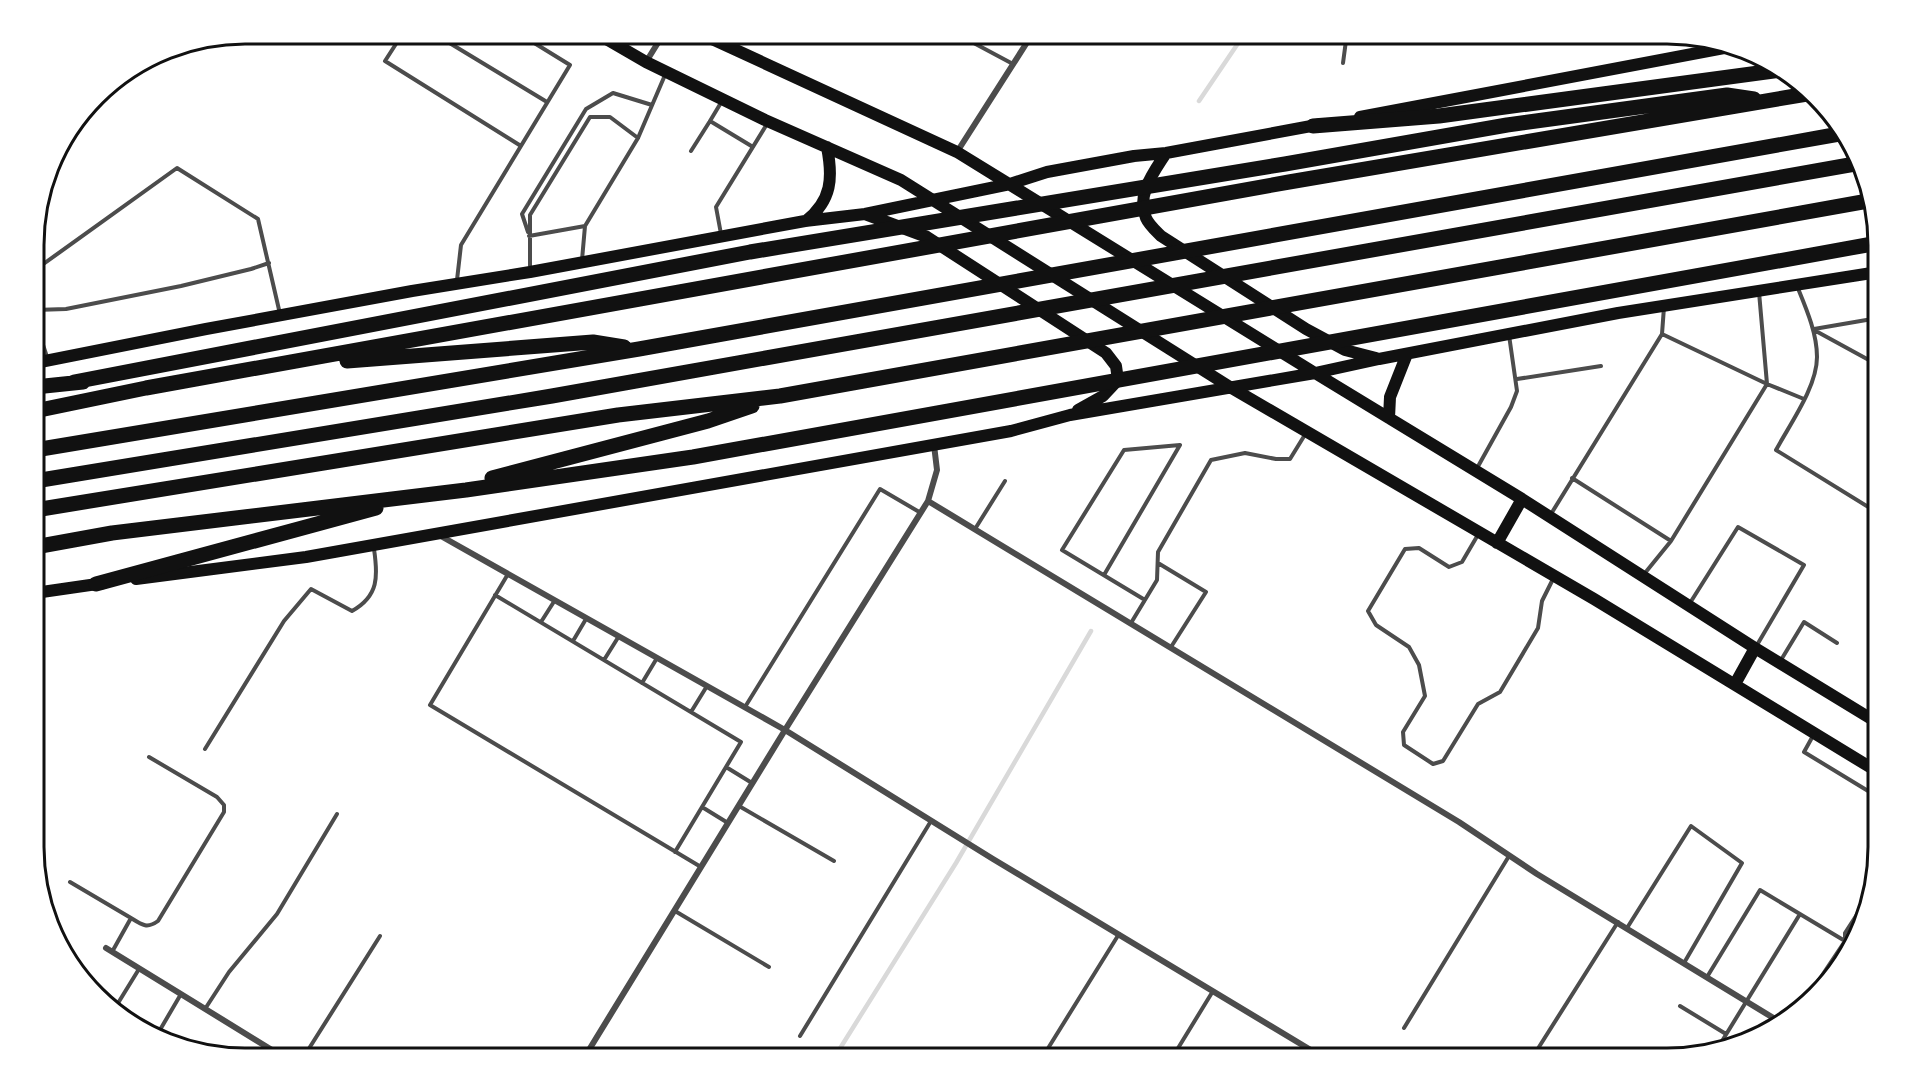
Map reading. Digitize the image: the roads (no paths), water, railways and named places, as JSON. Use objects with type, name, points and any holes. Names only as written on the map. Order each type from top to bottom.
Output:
[{"type":"highway","points":[[1313,126],[1439,116],[1769,72]]},
{"type":"highway","points":[[74,382],[750,252],[1507,125],[1727,95],[1769,101]]},
{"type":"highway","points":[[44,409],[181,382],[1243,190],[1801,95]]},
{"type":"highway","points":[[44,448],[639,349],[1275,237],[1835,135]]},
{"type":"highway","points":[[44,480],[540,398],[942,328],[1851,165]]},
{"type":"highway","points":[[44,509],[618,415],[780,396],[1863,202]]},
{"type":"highway","points":[[44,545],[112,533],[466,490],[693,457],[1867,245]]},
{"type":"highway","points":[[44,386],[592,342],[639,349]]},
{"type":"highway","points":[[96,584],[708,421],[780,396]]},
{"type":"main road","points":[[615,44],[646,62],[769,121],[901,180],[1230,387],[1554,576],[1867,765]]},
{"type":"main road","points":[[723,44],[957,152],[1315,374],[1522,499],[1755,648],[1867,716]]},
{"type":"main road","points":[[44,361],[281,315],[582,263],[805,221],[865,214],[1010,184],[1047,172],[1134,156],[1166,153],[1716,49]]},
{"type":"main road","points":[[805,221],[818,211],[829,190],[831,168],[827,147]]},
{"type":"main road","points":[[1166,153],[1148,180],[1142,204],[1146,220],[1161,236],[1306,329],[1345,350],[1379,359]]},
{"type":"main road","points":[[865,214],[927,237],[1107,353],[1116,366],[1118,380],[1103,396],[1070,415]]},
{"type":"main road","points":[[44,592],[306,557],[1011,431],[1070,415],[1315,374],[1509,334],[1664,306],[1867,275]]},
{"type":"main road","points":[[1389,418],[1390,397],[1407,354]]},
{"type":"main road","points":[[1497,543],[1522,499]]},
{"type":"main road","points":[[1735,684],[1755,648]]},
{"type":"street","points":[[646,62],[657,44]]},
{"type":"street","points":[[957,152],[1026,44]]},
{"type":"street","points":[[590,1048],[928,501],[937,470],[934,445]]},
{"type":"street","points":[[928,501],[1459,822],[1772,1017]]},
{"type":"street","points":[[438,534],[785,730],[931,821],[1306,1047]]},
{"type":"street","points":[[109,950],[269,1048]]},
{"type":"lane","points":[[396,44],[386,61],[521,146]]},
{"type":"lane","points":[[451,44],[547,102]]},
{"type":"lane","points":[[456,284],[462,245],[570,65],[536,44]]},
{"type":"lane","points":[[976,44],[1014,64]]},
{"type":"lane","points":[[1343,63],[1346,44]]},
{"type":"lane","points":[[582,263],[585,226],[638,138],[667,72]]},
{"type":"lane","points":[[529,236],[522,214],[586,110],[613,93],[652,105]]},
{"type":"lane","points":[[691,151],[723,99]]},
{"type":"lane","points":[[530,272],[530,215],[590,117],[610,117],[638,138]]},
{"type":"lane","points":[[710,121],[753,147]]},
{"type":"lane","points":[[721,238],[716,207],[769,121]]},
{"type":"lane","points":[[44,264],[177,168],[258,219],[281,315]]},
{"type":"lane","points":[[529,236],[585,226]]},
{"type":"lane","points":[[44,310],[66,309],[181,286],[251,270],[269,263]]},
{"type":"lane","points":[[1797,285],[1813,329],[1817,358],[1812,384],[1776,450],[1867,506]]},
{"type":"lane","points":[[1642,576],[1671,541],[1767,384],[1759,291]]},
{"type":"lane","points":[[1549,516],[1662,334],[1664,306]]},
{"type":"lane","points":[[1813,329],[1867,320]]},
{"type":"lane","points":[[1813,329],[1867,359]]},
{"type":"lane","points":[[1475,470],[1511,407],[1517,391],[1509,334]]},
{"type":"lane","points":[[1662,334],[1804,399]]},
{"type":"lane","points":[[44,348],[48,360]]},
{"type":"lane","points":[[1517,379],[1601,366]]},
{"type":"lane","points":[[1131,624],[1157,580],[1158,552],[1211,460],[1245,453],[1276,459],[1290,459],[1306,433]]},
{"type":"lane","points":[[1104,575],[1180,445],[1124,450],[1062,550],[1145,600]]},
{"type":"lane","points":[[1572,478],[1671,541]]},
{"type":"lane","points":[[975,530],[1005,481]]},
{"type":"lane","points":[[744,707],[880,489],[921,513]]},
{"type":"lane","points":[[1689,606],[1738,527],[1804,565],[1755,648]]},
{"type":"lane","points":[[1479,533],[1462,562],[1449,567],[1419,548],[1405,549],[1368,611],[1376,626],[1409,647],[1419,665],[1425,696],[1403,732],[1404,745],[1433,764],[1443,761],[1478,704],[1500,692],[1538,628],[1542,601],[1554,576]]},
{"type":"lane","points":[[205,748],[284,621],[311,589],[352,611],[369,598],[376,577],[373,545]]},
{"type":"lane","points":[[1158,563],[1206,592],[1170,648]]},
{"type":"lane","points":[[508,573],[430,705],[701,867]]},
{"type":"lane","points":[[495,595],[741,742],[675,852]]},
{"type":"lane","points":[[541,622],[555,600]]},
{"type":"lane","points":[[573,641],[586,618]]},
{"type":"lane","points":[[1779,663],[1803,622],[1837,643]]},
{"type":"lane","points":[[604,660],[619,636]]},
{"type":"lane","points":[[642,682],[657,658]]},
{"type":"lane","points":[[691,712],[706,686]]},
{"type":"lane","points":[[1815,733],[1804,752],[1867,790]]},
{"type":"lane","points":[[70,882],[145,926],[151,926],[158,921],[224,812],[224,805],[217,797],[149,757]]},
{"type":"lane","points":[[726,767],[752,783]]},
{"type":"lane","points":[[739,805],[834,861]]},
{"type":"lane","points":[[702,807],[728,823]]},
{"type":"lane","points":[[205,1009],[229,972],[277,914],[337,814]]},
{"type":"lane","points":[[800,1036],[931,821]]},
{"type":"lane","points":[[1627,928],[1690,826],[1742,863],[1684,963]]},
{"type":"lane","points":[[1404,1028],[1510,855]]},
{"type":"lane","points":[[1707,977],[1760,890],[1844,940]]},
{"type":"lane","points":[[674,911],[769,967]]},
{"type":"lane","points":[[1723,1040],[1800,914]]},
{"type":"lane","points":[[109,950],[131,918]]},
{"type":"lane","points":[[1845,939],[1845,933],[1854,919]]},
{"type":"lane","points":[[1539,1047],[1618,922]]},
{"type":"lane","points":[[1049,1047],[1120,934]]},
{"type":"lane","points":[[309,1048],[380,936]]},
{"type":"lane","points":[[118,1003],[140,969]]},
{"type":"lane","points":[[1179,1047],[1214,991]]},
{"type":"lane","points":[[161,1029],[181,994]]},
{"type":"lane","points":[[1680,1006],[1726,1034]]},
{"type":"waterway","points":[[1199,101],[1238,44]]},
{"type":"waterway","points":[[841,1048],[956,863],[1091,631]]}]
